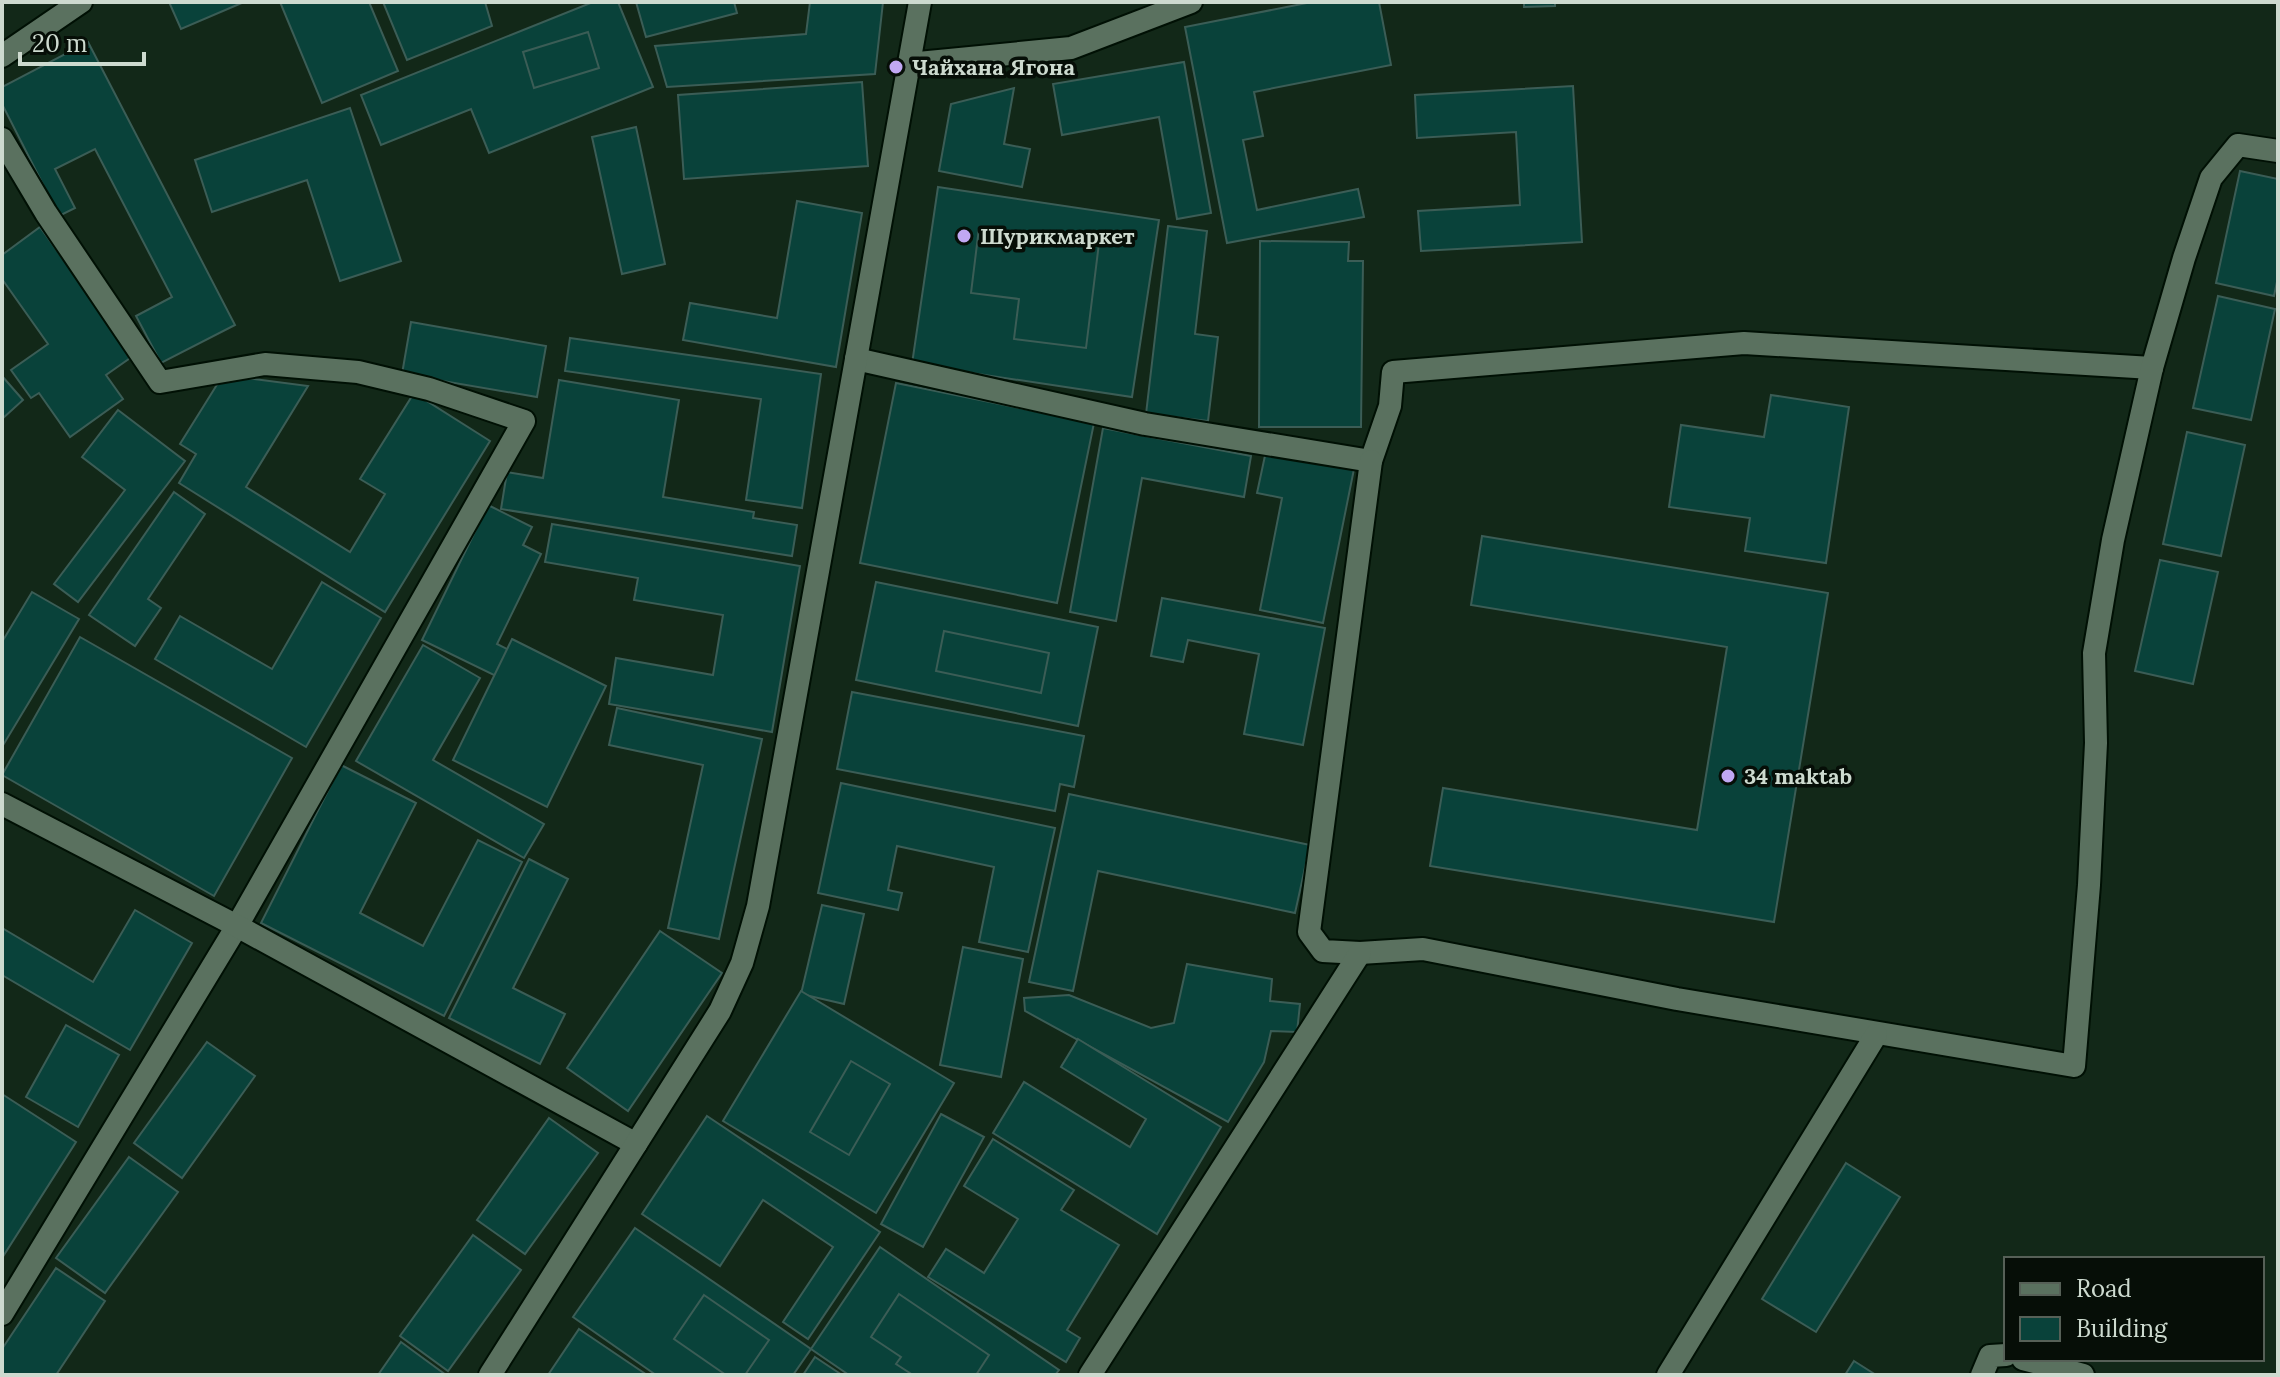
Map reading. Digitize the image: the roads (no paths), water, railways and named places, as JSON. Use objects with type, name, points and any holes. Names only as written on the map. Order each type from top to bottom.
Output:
[{"type":"street","points":[[2,56],[81,2]]},
{"type":"street","points":[[490,1375],[720,1011],[742,963],[758,906],[920,2]]},
{"type":"street","points":[[908,64],[1071,48],[1191,2]]},
{"type":"street","points":[[2,139],[46,213],[160,382],[265,364],[358,372],[429,389],[524,421],[237,926],[2,1314]]},
{"type":"street","points":[[2152,368],[1744,343],[1393,372],[1390,406],[1371,461],[1309,932],[1323,951],[1360,953],[1423,949],[1876,1035],[2074,1066],[2089,885],[2096,743],[2094,653],[2116,525],[2152,368],[2211,178],[2238,145],[2278,151]]},
{"type":"street","points":[[856,359],[1145,424],[1371,461]]},
{"type":"street","points":[[2,804],[237,926],[636,1144]]},
{"type":"street","points":[[1090,1375],[1360,953]]},
{"type":"street","points":[[1668,1375],[1876,1035]]},
{"type":"street","points":[[1982,1375],[1990,1356],[2004,1355]]},
{"type":"street","points":[[2030,1361],[2083,1375]]},
{"type":"place","name":"Чайхана Ягона","points":[[896,67]]},
{"type":"place","name":"Шурикмаркет","points":[[964,236]]},
{"type":"place","name":"34 maktab","points":[[1728,776]]}]
